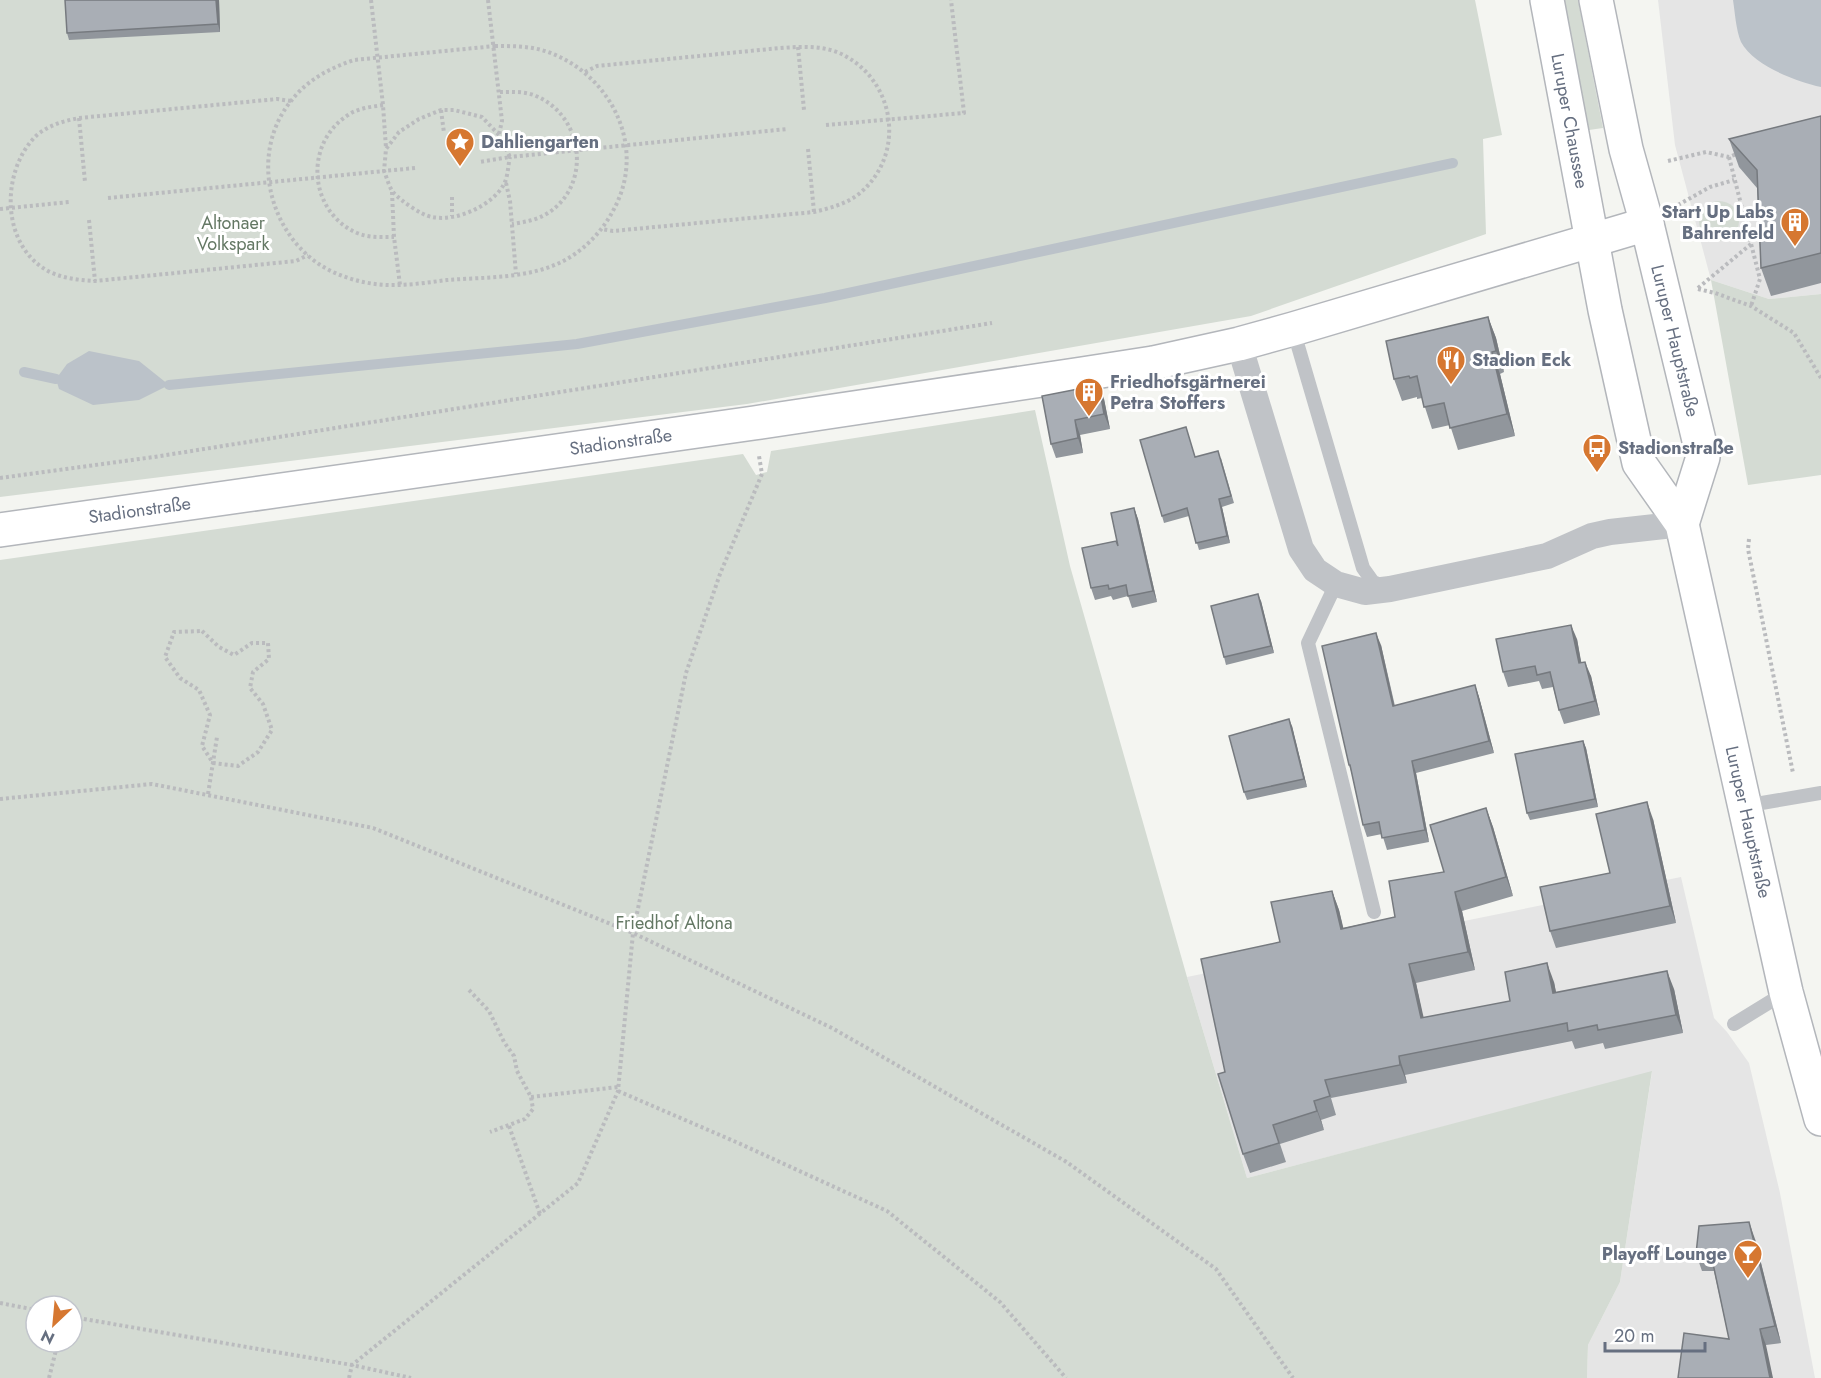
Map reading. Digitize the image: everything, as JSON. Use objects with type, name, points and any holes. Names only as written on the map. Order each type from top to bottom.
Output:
[{"type":"main road","name":"Luruper Chaussee","points":[[1547,0],[1592,240]]},
{"type":"main road","points":[[1596,0],[1626,149],[1647,224]]},
{"type":"main road","name":"Stadionstraße","points":[[0,530],[1153,363],[1239,344],[1293,329],[1647,224]]},
{"type":"main road","name":"Luruper Hauptstraße","points":[[1647,224],[1703,457],[1682,524]]},
{"type":"main road","name":"Luruper Hauptstraße","points":[[1592,240],[1638,463],[1682,524],[1786,992],[1821,1119]]},
{"type":"street","points":[[1239,344],[1300,549],[1316,570],[1336,584],[1365,592],[1390,589],[1547,556],[1592,536],[1682,524]]},
{"type":"lane","points":[[1293,329],[1364,568],[1373,582],[1390,589]]},
{"type":"lane","points":[[1336,584],[1308,644],[1374,912]]},
{"type":"lane","points":[[1744,806],[1821,793]]},
{"type":"lane","points":[[1734,1024],[1786,992]]},
{"type":"path","points":[[371,0],[383,105],[386,149],[384,171],[392,192],[394,237],[400,285]]},
{"type":"path","points":[[488,0],[500,92],[502,122],[499,135]]},
{"type":"path","points":[[826,125],[964,113],[951,0]]},
{"type":"path","points":[[495,46],[526,47],[548,52],[570,62],[585,72],[614,107],[621,123],[626,145],[626,166],[622,189],[613,212],[602,229],[582,249],[566,260],[543,270],[400,285],[376,284],[350,279],[327,269],[308,255],[293,240],[280,220],[268,181],[268,160],[272,137],[291,101],[313,79],[336,66],[354,60],[495,46]]},
{"type":"path","points":[[585,72],[597,66],[798,47],[824,48],[845,56],[862,68],[875,82],[885,101],[890,120],[890,138],[886,157],[874,178],[860,194],[838,206],[814,212],[613,231],[602,229]]},
{"type":"path","points":[[798,47],[804,110]]},
{"type":"path","points":[[500,92],[536,95],[551,104],[564,117],[573,133],[578,150],[577,169],[572,186],[562,201],[548,213],[531,221],[512,224]]},
{"type":"path","points":[[291,101],[277,99],[79,118],[58,123],[36,135],[22,151],[12,169],[7,189],[7,208],[11,227],[33,260],[50,272],[73,280],[95,281],[296,261],[308,255]]},
{"type":"path","points":[[383,105],[365,107],[348,115],[334,126],[323,141],[317,159],[316,177],[320,195],[329,211],[342,224],[358,233],[376,237],[394,237]]},
{"type":"path","points":[[386,149],[399,132],[419,119],[441,110],[454,110],[482,117],[499,135],[510,157],[506,182],[510,201],[516,274]]},
{"type":"path","points":[[441,110],[444,133]]},
{"type":"path","points":[[79,118],[86,182]]},
{"type":"path","points":[[479,162],[787,129]]},
{"type":"path","points":[[808,149],[814,212]]},
{"type":"path","points":[[1668,161],[1706,152],[1728,156],[1740,153]]},
{"type":"path","points":[[1728,156],[1760,279],[1751,306]]},
{"type":"path","points":[[108,198],[415,168]]},
{"type":"path","points":[[1678,205],[1710,187],[1734,180]]},
{"type":"path","points":[[392,192],[409,206],[432,217],[452,216],[470,212],[495,197],[506,182]]},
{"type":"path","points":[[452,197],[452,216]]},
{"type":"path","points":[[0,209],[69,202]]},
{"type":"path","points":[[1744,218],[1768,212]]},
{"type":"path","points":[[89,220],[95,281]]},
{"type":"path","points":[[1751,244],[1698,289],[1751,306],[1794,333],[1821,378]]},
{"type":"path","points":[[0,478],[165,455],[992,323]]},
{"type":"path","points":[[349,1378],[352,1365],[578,1183],[618,1089],[633,933],[686,673],[720,574],[762,474],[757,446]]},
{"type":"path","points":[[1749,539],[1748,549],[1797,797]]},
{"type":"path","points":[[202,631],[219,647],[234,655],[252,643],[268,643],[269,659],[253,672],[250,687],[263,704],[272,729],[258,752],[238,766],[213,763],[202,746],[210,716],[199,690],[180,678],[165,657],[174,632],[202,631]]},
{"type":"path","points":[[208,794],[217,737]]},
{"type":"path","points":[[0,799],[152,784],[373,828],[633,933],[832,1028],[1065,1161],[1216,1269],[1293,1378]]},
{"type":"path","points":[[469,990],[489,1011],[504,1042],[514,1056],[517,1071],[531,1097],[533,1109],[525,1119],[490,1132]]},
{"type":"path","points":[[531,1097],[618,1089],[887,1211],[1000,1302],[1065,1378]]},
{"type":"path","points":[[508,1126],[540,1214]]},
{"type":"path","points":[[0,1303],[24,1308]]},
{"type":"path","points":[[84,1319],[352,1365],[411,1378]]},
{"type":"path","points":[[49,1378],[55,1354]]},
{"type":"shaded area","points":[[1658,0],[1821,0],[1821,294],[1769,299],[1711,280],[1675,145]]},
{"type":"shaded area","points":[[1733,0],[1821,0],[1821,87],[1776,71],[1747,51],[1739,37]]},
{"type":"shaded area","points":[[89,351],[139,361],[169,385],[139,400],[93,405],[59,389],[56,379],[67,364]]},
{"type":"shaded area","points":[[1681,877],[1714,1018],[1749,1063],[1780,1193],[1815,1378],[1587,1378],[1588,1345],[1620,1282],[1652,1072],[1247,1178],[1187,977]]},
{"type":"green space","name":"Altonaer Volkspark","points":[[0,0],[1475,0],[1502,135],[1483,139],[1486,234],[1251,316],[747,404],[0,497]]},
{"type":"green space","points":[[1564,0],[1578,0],[1603,128],[1589,130]]},
{"type":"green space","points":[[1719,201],[1727,202],[1733,207],[1738,213],[1738,229],[1733,235],[1727,240],[1719,241],[1711,240],[1705,235],[1700,229],[1699,221],[1700,213],[1705,207],[1711,202]]},
{"type":"green space","points":[[1711,280],[1769,299],[1821,294],[1821,475],[1748,485]]},
{"type":"green space","name":"Friedhof Altona","points":[[1035,410],[1070,566],[1247,1178],[1652,1071],[1620,1282],[1588,1345],[1587,1378],[0,1378],[0,560],[743,454],[756,475],[767,472],[771,451]]},
{"type":"building","points":[[65,0],[216,0],[218,24],[67,33]]},
{"type":"building","name":"Start Up Labs Bahrenfeld","points":[[1821,116],[1821,253],[1761,268],[1757,170],[1729,139]]},
{"type":"building","name":"Stadion Eck","points":[[1488,317],[1496,351],[1492,352],[1507,414],[1450,428],[1444,403],[1424,407],[1417,376],[1394,379],[1386,341]]},
{"type":"building","points":[[1099,385],[1104,414],[1075,420],[1078,438],[1051,444],[1042,396]]},
{"type":"building","points":[[1186,427],[1195,457],[1218,451],[1231,496],[1219,499],[1227,536],[1196,543],[1187,508],[1162,516],[1140,440]]},
{"type":"building","points":[[1134,508],[1153,591],[1128,596],[1126,585],[1109,589],[1108,585],[1091,588],[1082,548],[1116,541],[1118,546],[1111,513]]},
{"type":"building","points":[[1258,594],[1271,646],[1224,657],[1211,606]]},
{"type":"building","points":[[1571,625],[1579,663],[1585,662],[1595,701],[1559,710],[1550,672],[1537,675],[1535,666],[1503,672],[1496,639]]},
{"type":"building","points":[[1376,633],[1393,706],[1475,685],[1489,741],[1412,761],[1425,830],[1382,838],[1379,822],[1363,825],[1322,646]]},
{"type":"building","points":[[1289,719],[1304,779],[1244,792],[1229,736]]},
{"type":"building","points":[[1583,741],[1595,799],[1527,813],[1515,754]]},
{"type":"building","points":[[1647,802],[1670,906],[1550,931],[1540,887],[1610,873],[1596,814]]},
{"type":"building","points":[[1486,808],[1506,877],[1455,892],[1468,952],[1409,964],[1421,1018],[1510,1001],[1505,972],[1547,963],[1553,993],[1667,971],[1676,1015],[1598,1030],[1597,1025],[1568,1031],[1567,1023],[1399,1056],[1400,1065],[1325,1080],[1330,1096],[1314,1101],[1317,1111],[1273,1125],[1279,1143],[1243,1154],[1218,1074],[1225,1072],[1201,959],[1280,942],[1271,902],[1332,891],[1341,929],[1395,917],[1389,881],[1444,872],[1430,825]]},
{"type":"building","points":[[1749,1222],[1775,1326],[1760,1329],[1770,1378],[1678,1378],[1684,1333],[1729,1339],[1711,1254],[1696,1254],[1699,1226]]},
{"type":"waterway","points":[[169,385],[577,344],[825,298],[1453,163]]},
{"type":"waterway","points":[[24,372],[56,379]]},
{"type":"place","name":"Dahliengarten","points":[[460,168]]},
{"type":"place","name":"Start Up Labs Bahrenfeld","points":[[1795,248]]},
{"type":"place","name":"Stadion Eck","points":[[1451,386]]},
{"type":"place","name":"Friedhofsgärtnerei Petra Stoffers","points":[[1089,418]]},
{"type":"place","name":"Stadionstraße","points":[[1597,474]]},
{"type":"place","name":"Playoff Lounge","points":[[1748,1280]]}]
